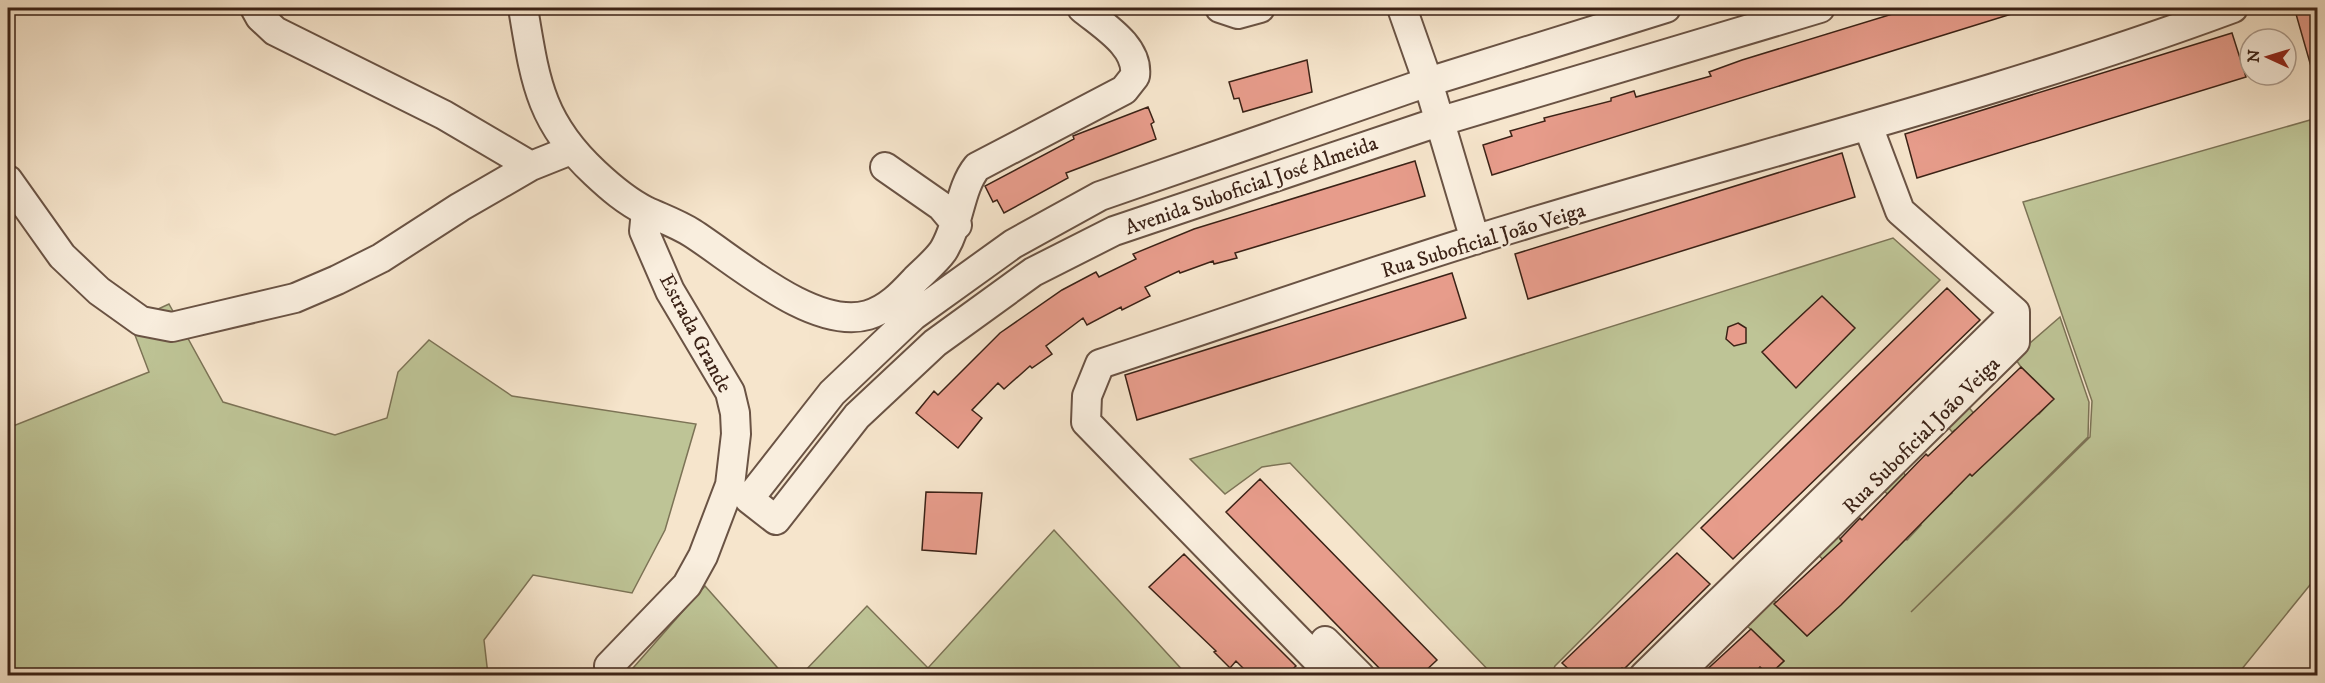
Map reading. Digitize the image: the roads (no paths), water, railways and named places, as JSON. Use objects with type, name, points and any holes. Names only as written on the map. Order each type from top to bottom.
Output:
[{"type":"street","points":[[255,8],[260,17],[275,31],[444,115],[531,166]]},
{"type":"street","points":[[523,8],[535,76],[550,119],[571,150],[625,200],[689,231],[800,305],[833,316],[850,318],[883,309],[897,299],[942,252],[957,225],[970,175],[977,167],[1124,90],[1135,76],[1135,58],[1126,47],[1082,8]]},
{"type":"street","points":[[1220,8],[1238,14],[1260,8]]},
{"type":"street","points":[[1402,8],[1428,81],[1438,122],[1475,240]]},
{"type":"street","name":"Avenida Suboficial José Almeida","points":[[1666,8],[1428,81],[1100,196],[1013,244],[913,316],[832,393],[749,499],[776,520],[857,416],[935,343],[1033,272],[1114,231],[1438,122],[1820,8]]},
{"type":"street","name":"Rua Suboficial João Veiga","points":[[1087,396],[1100,364],[1475,240],[1868,126],[2169,19],[2233,8]]},
{"type":"street","points":[[1868,126],[1900,211],[2015,312]]},
{"type":"street","points":[[8,180],[62,256],[99,291],[141,321],[172,327],[295,298],[337,280],[381,258],[460,207],[531,166],[571,150]]},
{"type":"street","points":[[885,167],[941,206],[957,225]]},
{"type":"street","name":"Estrada Grande","points":[[609,666],[687,585],[703,556],[729,484],[736,434],[735,413],[730,393],[670,291],[644,231],[646,211]]},
{"type":"street","name":"Rua Suboficial João Veiga","points":[[1644,675],[2015,312]]},
{"type":"street","name":"Rua Suboficial João Veiga","points":[[1677,675],[2015,342],[2015,312]]},
{"type":"street","points":[[1087,396],[1086,422],[1333,675]]},
{"type":"street","points":[[1087,396],[1360,675]]}]
